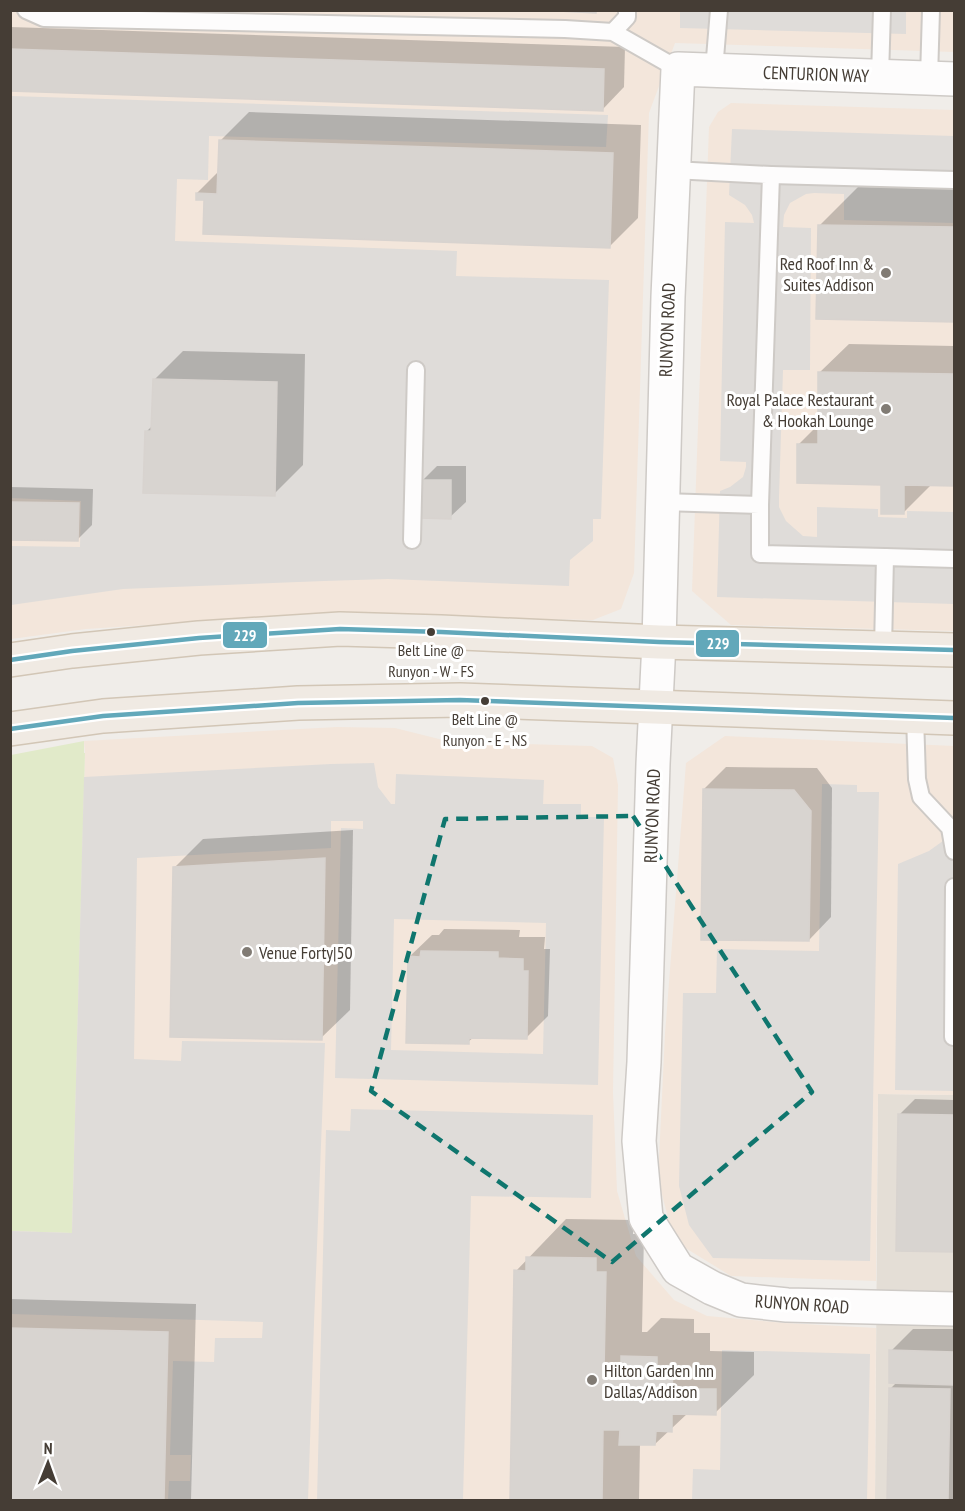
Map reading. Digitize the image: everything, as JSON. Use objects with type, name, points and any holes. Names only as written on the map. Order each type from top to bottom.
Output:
[{"type":"main road","points":[[10,660],[199,638],[314,630],[441,632],[659,642],[954,650]]},
{"type":"main road","points":[[10,729],[104,716],[298,703],[460,700],[954,718]]},
{"type":"street","name":"CENTURION WAY","points":[[678,69],[942,78]]},
{"type":"street","name":"RUNYON ROAD","points":[[678,69],[644,1062],[639,1141],[646,1218],[678,1269],[712,1288],[741,1300],[787,1305],[954,1310]]},
{"type":"lane","points":[[26,10],[44,18],[613,32],[678,69]]},
{"type":"lane","points":[[613,32],[627,17],[627,10]]},
{"type":"lane","points":[[714,70],[719,10]]},
{"type":"lane","points":[[880,76],[882,10]]},
{"type":"lane","points":[[932,10],[942,78]]},
{"type":"lane","points":[[673,170],[954,180]]},
{"type":"lane","points":[[771,175],[760,554],[954,559]]},
{"type":"lane","points":[[412,540],[416,370]]},
{"type":"lane","points":[[662,502],[760,505]]},
{"type":"lane","points":[[883,648],[885,558]]},
{"type":"lane","points":[[915,716],[917,778],[921,797],[952,828],[954,851]]},
{"type":"lane","points":[[954,887],[954,1037]]},
{"type":"highlighted area","points":[[633,816],[812,1092],[612,1262],[371,1091],[445,819]]},
{"type":"shaded area","points":[[954,10],[954,52],[675,43],[649,113],[634,573],[621,609],[593,620],[316,614],[86,629],[11,639],[10,11]]},
{"type":"shaded area","points":[[680,11],[906,11],[906,34],[680,28]]},
{"type":"shaded area","points":[[11,96],[608,115],[606,147],[209,136],[208,180],[177,179],[175,241],[457,251],[456,276],[609,280],[601,519],[593,519],[593,541],[570,560],[569,586],[388,579],[324,581],[123,589],[11,605],[11,546],[80,547],[81,501],[11,498]],"holes":[[[153,379],[277,382],[275,495],[144,493],[145,432],[151,431]],[[421,480],[451,480],[451,519]]]},
{"type":"shaded area","points":[[731,103],[954,110],[954,631],[731,625],[692,591],[709,127],[718,112]]},
{"type":"shaded area","points":[[732,129],[954,136],[954,223],[844,220],[844,194],[806,194],[790,203],[784,215],[783,227],[811,228],[810,370],[783,370],[779,507],[786,521],[803,536],[817,537],[817,507],[878,509],[878,517],[907,518],[907,511],[954,512],[954,604],[717,597],[720,491],[743,477],[746,467],[746,462],[720,461],[725,222],[754,223],[745,205],[729,195]]},
{"type":"shaded area","points":[[337,727],[395,728],[451,742],[592,746],[613,758],[618,785],[613,1092],[617,1191],[636,1256],[674,1300],[707,1316],[876,1328],[875,1500],[11,1500],[11,1231],[72,1233],[84,741]]},
{"type":"shaded area","points":[[725,736],[954,746],[954,1095],[878,1094],[876,1281],[731,1276],[674,1241],[658,1179],[665,1034],[686,763]]},
{"type":"shaded area","points":[[374,763],[378,787],[391,804],[395,804],[396,774],[544,780],[543,804],[581,804],[581,817],[604,817],[598,1085],[335,1078],[341,828],[363,829],[363,821],[331,821],[331,848],[137,858],[134,1059],[181,1061],[182,1041],[325,1043],[308,1500],[168,1500],[169,1481],[190,1481],[191,1455],[170,1455],[173,1361],[214,1362],[215,1338],[262,1338],[263,1322],[11,1314],[11,1231],[72,1233],[84,777]],"holes":[[[394,919],[546,923],[543,1054],[391,1050]]]},
{"type":"shaded area","points":[[822,784],[857,785],[857,792],[879,792],[870,1261],[713,1258],[689,1225],[679,1186],[683,993],[716,993],[717,949],[819,951]]},
{"type":"shaded area","points":[[954,833],[954,1091],[895,1090],[898,864],[929,851]]},
{"type":"shaded area","points":[[878,1094],[954,1095],[954,1500],[875,1500]]},
{"type":"shaded area","points":[[351,1109],[593,1115],[591,1198],[471,1196],[463,1500],[317,1500],[326,1130],[350,1131]]},
{"type":"shaded area","points":[[722,1350],[870,1354],[867,1500],[692,1500],[693,1469],[720,1470]]},
{"type":"green space","points":[[84,741],[72,1233],[11,1231],[11,755]]},
{"type":"building","points":[[539,10],[596,10],[596,13]]},
{"type":"building","points":[[10,49],[604,69],[603,111],[10,91]]},
{"type":"building","points":[[219,140],[613,153],[610,248],[203,234],[204,200],[196,200],[196,193],[217,194]]},
{"type":"building","name":"Red Roof Inn & Suites Addison","points":[[818,225],[954,227],[954,322],[816,319]]},
{"type":"building","name":"Royal Palace Restaurant & Hookah Lounge","points":[[818,372],[954,374],[954,486],[904,485],[904,514],[881,514],[881,485],[797,483],[797,444],[818,444]]},
{"type":"building","points":[[153,379],[277,382],[275,496],[143,493],[145,431],[151,431]]},
{"type":"building","points":[[421,480],[451,480],[451,519],[420,518]]},
{"type":"building","points":[[10,502],[79,503],[78,541],[10,540]]},
{"type":"building","points":[[703,789],[794,790],[811,811],[809,941],[701,940]]},
{"type":"building","name":"Venue Forty|50","points":[[325,858],[322,1040],[170,1037],[173,867]]},
{"type":"building","points":[[421,951],[498,952],[498,958],[523,959],[523,971],[528,971],[527,1039],[469,1038],[469,1044],[406,1043],[408,956],[420,957]]},
{"type":"building","points":[[898,1114],[954,1115],[954,1252],[896,1251]]},
{"type":"building","name":"Hilton Garden Inn Dallas/Addison","points":[[526,1257],[596,1258],[596,1272],[606,1272],[604,1370],[621,1370],[621,1356],[657,1357],[657,1371],[673,1371],[672,1389],[716,1389],[716,1415],[672,1414],[672,1432],[656,1431],[655,1445],[619,1445],[620,1430],[603,1430],[602,1500],[510,1500],[514,1270],[526,1271]]},
{"type":"building","points":[[10,1328],[168,1332],[164,1500],[10,1500]]},
{"type":"building","points":[[889,1350],[954,1352],[954,1385],[889,1383]]},
{"type":"building","points":[[889,1388],[950,1389],[948,1500],[887,1500]]},
{"type":"transit line","name":"229","points":[[10,660],[199,638],[340,629],[659,642],[954,650]]},
{"type":"transit line","name":"229","points":[[10,729],[103,716],[298,703],[460,700],[954,718]]},
{"type":"place","name":"Red Roof Inn & Suites Addison","points":[[886,273]]},
{"type":"place","name":"Royal Palace Restaurant & Hookah Lounge","points":[[886,409]]},
{"type":"place","name":"Belt Line @ Runyon - W - FS","points":[[431,632]]},
{"type":"place","name":"Belt Line @ Runyon - E - NS","points":[[485,701]]},
{"type":"place","name":"Venue Forty|50","points":[[247,952]]},
{"type":"place","name":"Hilton Garden Inn Dallas/Addison","points":[[592,1380]]}]
